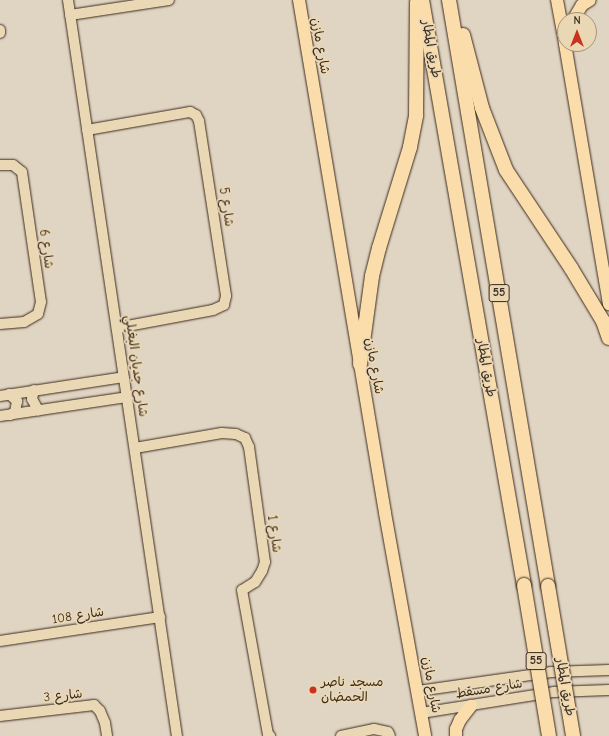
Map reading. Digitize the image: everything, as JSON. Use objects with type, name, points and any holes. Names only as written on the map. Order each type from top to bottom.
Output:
[{"type":"highway","points":[[360,364],[372,276],[410,147],[416,116],[417,0]]},
{"type":"highway","name":"طريق المطار","points":[[422,0],[549,736]]},
{"type":"highway","name":"طريق المطار","points":[[449,0],[573,736]]},
{"type":"highway","points":[[454,0],[482,108],[506,170],[571,268],[603,321],[609,338]]},
{"type":"main road","name":"شارع مازن","points":[[299,0],[360,364],[425,736]]},
{"type":"main road","points":[[557,0],[559,12]]},
{"type":"main road","points":[[578,12],[582,5],[590,0]]},
{"type":"main road","points":[[567,52],[609,304]]},
{"type":"main road","points":[[456,736],[456,729],[460,720],[471,706]]},
{"type":"street","name":"شارع جديان البغيلي","points":[[68,0],[178,736]]},
{"type":"street","points":[[70,15],[168,0]]},
{"type":"street","name":"شارع 5","points":[[87,130],[190,112],[196,115],[199,120],[226,296],[224,305],[213,310],[117,328]]},
{"type":"street","name":"شارع 6","points":[[0,165],[13,165],[22,172],[41,302],[38,314],[24,322],[0,324]]},
{"type":"street","points":[[4,395],[124,377]]},
{"type":"street","points":[[34,390],[32,399],[38,410]]},
{"type":"street","points":[[4,395],[17,401],[15,412],[5,415]]},
{"type":"street","points":[[5,415],[127,397]]},
{"type":"street","name":"شارع 1","points":[[135,448],[222,433],[236,434],[245,438],[249,447],[265,562],[262,571],[255,582],[242,590],[268,734],[270,736]]},
{"type":"street","name":"شارع 108","points":[[0,641],[160,617]]},
{"type":"street","name":"شارع مسقط","points":[[418,691],[552,672],[609,670]]},
{"type":"street","name":"شارع مسقط","points":[[421,713],[554,692],[609,690]]},
{"type":"street","name":"شارع 3","points":[[0,716],[94,705],[100,711],[105,723],[107,736]]},
{"type":"street","points":[[341,736],[374,729],[388,732],[390,736]]},
{"type":"place","name":"مسجد ناصر الحمضان","points":[[313,690]]}]
